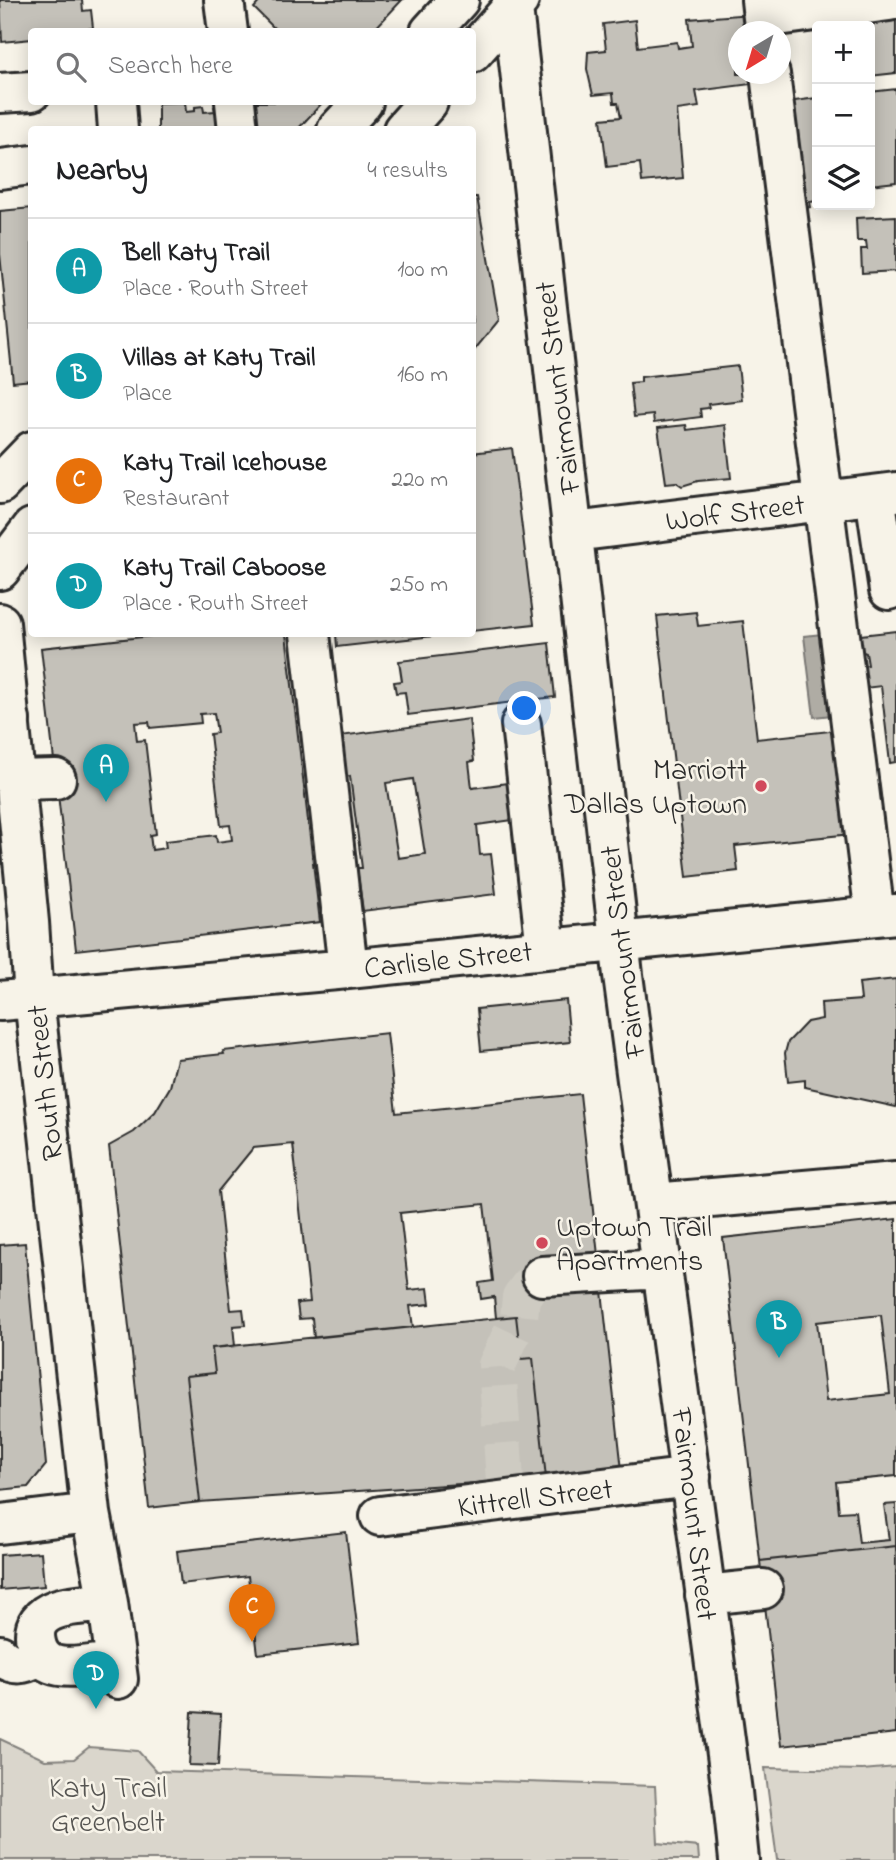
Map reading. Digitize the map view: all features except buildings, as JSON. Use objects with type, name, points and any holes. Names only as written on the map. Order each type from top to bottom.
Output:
[{"type":"street","points":[[224,0],[228,28]]},
{"type":"street","points":[[434,28],[459,0]]},
{"type":"street","points":[[763,16],[889,1]]},
{"type":"street","points":[[476,47],[514,3]]},
{"type":"street","name":"Fairmount Street","points":[[514,3],[620,942],[739,1860]]},
{"type":"street","points":[[771,84],[824,501],[886,915]]},
{"type":"street","points":[[0,93],[28,91]]},
{"type":"street","points":[[116,105],[118,126]]},
{"type":"street","points":[[235,105],[238,126]]},
{"type":"street","points":[[341,126],[360,105]]},
{"type":"street","points":[[406,126],[425,105]]},
{"type":"street","points":[[0,169],[28,166]]},
{"type":"street","points":[[0,484],[28,455]]},
{"type":"street","points":[[885,494],[888,590]]},
{"type":"street","name":"Wolf Street","points":[[573,532],[885,494]]},
{"type":"street","points":[[0,570],[28,533]]},
{"type":"street","points":[[0,624],[28,622]]},
{"type":"street","name":"Routh Street","points":[[0,624],[10,767],[17,999],[117,1670],[64,1667],[51,1664],[40,1656]]},
{"type":"street","points":[[310,637],[348,969]]},
{"type":"street","points":[[521,724],[546,949]]},
{"type":"street","points":[[10,767],[56,779]]},
{"type":"street","name":"Carlisle Street","points":[[17,999],[886,915]]},
{"type":"street","points":[[654,1203],[896,1182]]},
{"type":"street","points":[[542,1276],[662,1269]]},
{"type":"street","name":"Kittrell Street","points":[[380,1516],[507,1491],[691,1477]]},
{"type":"street","points":[[0,1524],[94,1527]]},
{"type":"street","points":[[705,1595],[763,1588]]},
{"type":"street","points":[[0,1656],[10,1664],[23,1665],[40,1656],[35,1642],[37,1626],[46,1614],[68,1605],[108,1603]]},
{"type":"green space","name":"Katy Trail Greenbelt","points":[[0,1739],[45,1760],[74,1759],[89,1747],[138,1751],[156,1771],[655,1786],[658,1843],[698,1847],[699,1860],[0,1860]]},
{"type":"green space","points":[[896,1767],[896,1860],[777,1860],[765,1768],[862,1770]]},
{"type":"shaded area","points":[[822,634],[832,715],[814,717],[804,636]]},
{"type":"tunnel","points":[[505,1481],[497,1365],[519,1318],[521,1297],[533,1281],[542,1276]]},
{"type":"place","name":"Marriott Dallas Uptown","points":[[761,786]]},
{"type":"place","name":"Bell Katy Trail","points":[[106,802]]},
{"type":"place","name":"Uptown Trail Apartments","points":[[542,1243]]},
{"type":"place","name":"Villas at Katy Trail","points":[[779,1358]]},
{"type":"place","name":"Katy Trail Icehouse","points":[[252,1642]]},
{"type":"place","name":"Katy Trail Caboose","points":[[96,1709]]}]
